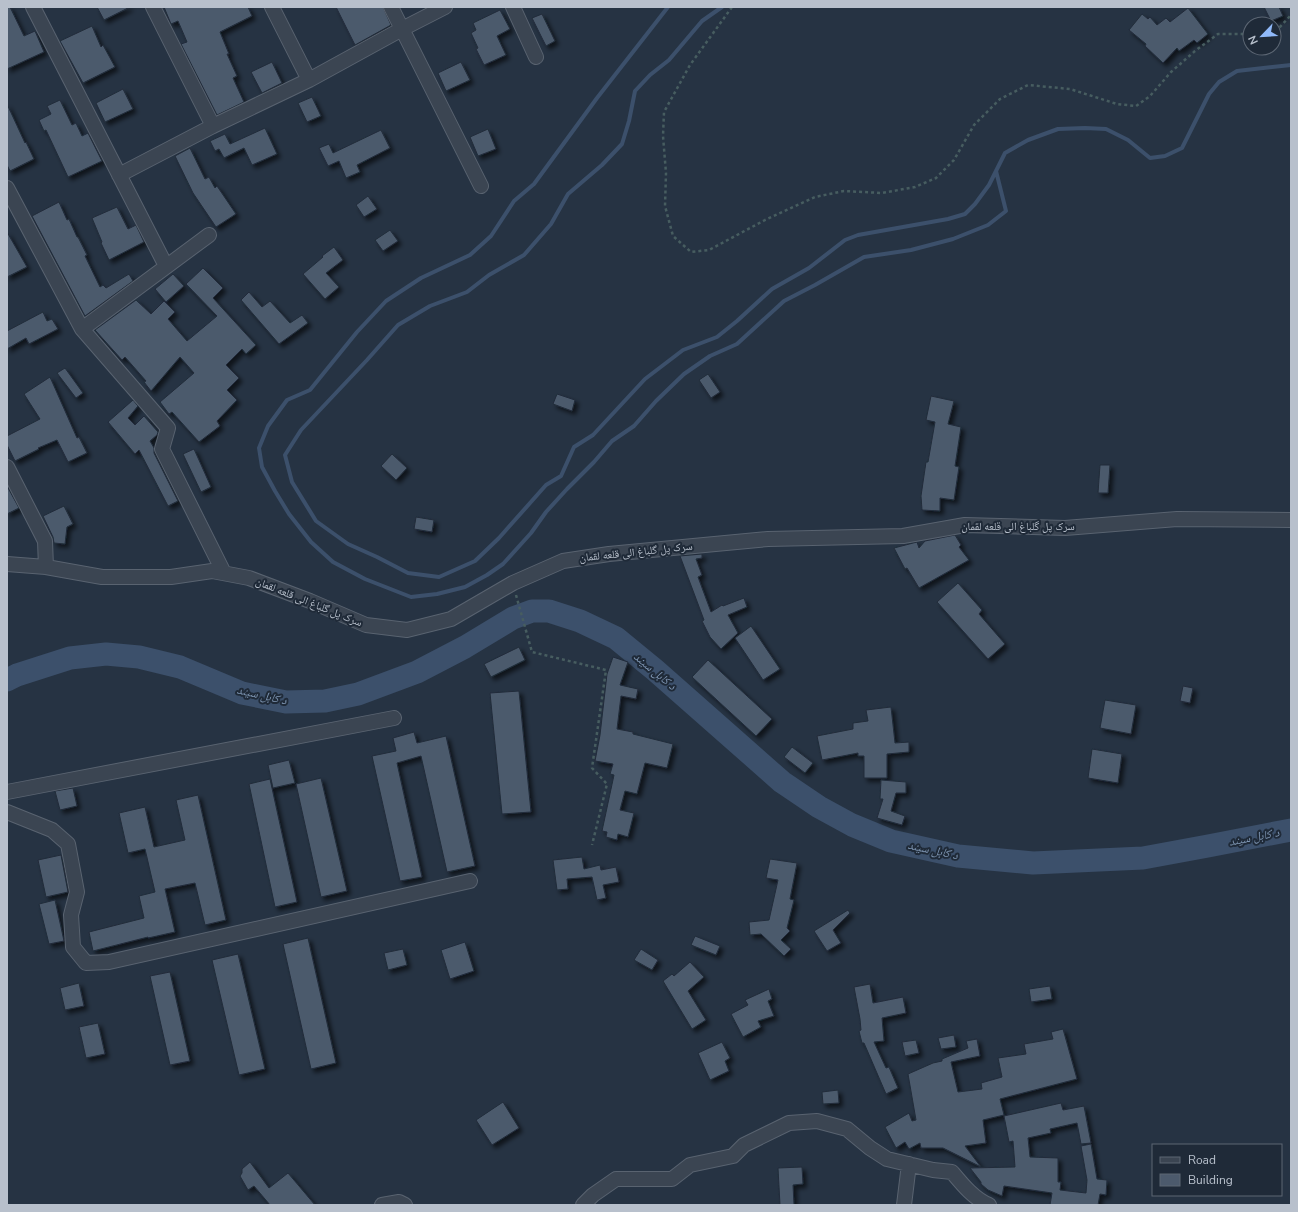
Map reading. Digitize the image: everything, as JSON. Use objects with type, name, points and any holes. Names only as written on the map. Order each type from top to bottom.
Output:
[{"type":"street","points":[[33,7],[166,266]]},
{"type":"street","points":[[153,7],[213,126]]},
{"type":"street","points":[[272,7],[309,80]]},
{"type":"street","points":[[391,7],[481,186]]},
{"type":"street","points":[[119,175],[213,126],[309,80],[445,7]]},
{"type":"street","points":[[513,7],[536,57]]},
{"type":"street","points":[[7,188],[82,329],[168,428],[162,449],[224,573]]},
{"type":"street","points":[[82,329],[209,235]]},
{"type":"street","points":[[7,467],[45,541],[46,567]]},
{"type":"street","name":"سرک پل گلباغ الی قلعه لقمان","points":[[7,564],[46,567],[102,577],[170,577],[212,570],[249,578],[310,601],[366,625],[407,630],[451,619],[513,583],[563,561],[609,554],[768,539],[903,536],[965,525],[1065,528],[1177,519],[1233,521],[1279,519],[1291,520]]},
{"type":"street","points":[[7,792],[394,718]]},
{"type":"street","points":[[7,812],[52,830],[68,844],[77,892],[71,915],[73,947],[86,963],[109,962],[470,881]]},
{"type":"street","points":[[583,1205],[593,1195],[616,1179],[672,1179],[690,1165],[733,1156],[744,1145],[789,1123],[817,1121],[847,1129],[870,1148],[887,1159],[933,1170],[952,1172],[968,1191],[985,1204],[989,1205]]},
{"type":"street","points":[[904,1205],[910,1164]]},
{"type":"street","points":[[382,1205],[398,1202],[405,1205]]},
{"type":"path","points":[[732,7],[690,65],[664,112],[663,136],[666,172],[665,206],[673,236],[691,252],[709,250],[765,220],[815,197],[844,192],[888,192],[915,187],[936,178],[954,160],[974,125],[1000,99],[1028,85],[1070,89],[1117,104],[1136,106],[1150,96],[1171,72],[1195,51],[1218,34],[1242,34]]},
{"type":"path","points":[[1282,25],[1291,15]]},
{"type":"path","points":[[513,583],[532,652],[606,670],[592,768],[607,784],[592,845]]},
{"type":"building","points":[[7,7],[10,7],[24,36],[35,31],[44,52],[7,69]]},
{"type":"building","points":[[97,7],[130,7],[104,20]]},
{"type":"building","points":[[164,7],[248,7],[252,16],[220,32],[229,54],[227,54],[237,76],[233,78],[244,102],[217,115],[181,44],[187,42],[178,21],[171,24]]},
{"type":"building","points":[[336,7],[383,7],[391,25],[355,45]]},
{"type":"building","points":[[1264,7],[1279,7],[1283,16],[1282,16],[1268,16]]},
{"type":"building","points":[[1188,8],[1208,34],[1197,43],[1194,40],[1179,51],[1177,48],[1163,63],[1145,46],[1146,44],[1129,30],[1142,14],[1148,19],[1150,17],[1157,25],[1166,18],[1170,22]]},
{"type":"building","points":[[500,10],[510,29],[497,36],[506,55],[484,65],[476,49],[478,48],[471,33],[476,30],[473,23]]},
{"type":"building","points":[[542,14],[555,41],[546,46],[532,18]]},
{"type":"building","points":[[92,26],[101,47],[103,45],[115,67],[83,83],[60,41]]},
{"type":"building","points":[[272,62],[282,83],[262,93],[251,72]]},
{"type":"building","points":[[461,62],[470,80],[446,91],[438,73]]},
{"type":"building","points":[[123,89],[133,109],[105,122],[96,103]]},
{"type":"building","points":[[312,97],[321,116],[307,122],[298,103]]},
{"type":"building","points":[[60,100],[72,125],[76,123],[82,136],[88,133],[102,161],[68,177],[46,130],[44,131],[39,120],[51,114],[47,106]]},
{"type":"building","points":[[7,104],[34,159],[10,171],[7,165]]},
{"type":"building","points":[[265,128],[277,154],[252,165],[244,148],[224,158],[219,149],[215,151],[210,141],[225,134],[230,144]]},
{"type":"building","points":[[488,129],[496,149],[478,156],[470,137]]},
{"type":"building","points":[[381,130],[390,148],[357,165],[360,172],[346,178],[339,161],[328,166],[319,148],[329,144],[333,153]]},
{"type":"building","points":[[190,148],[205,179],[209,177],[215,188],[217,186],[236,214],[216,227],[193,193],[175,156]]},
{"type":"building","points":[[368,196],[377,209],[364,217],[356,205]]},
{"type":"building","points":[[59,202],[67,220],[69,219],[87,255],[85,256],[100,287],[103,285],[106,288],[129,274],[133,281],[85,316],[32,216]]},
{"type":"building","points":[[117,207],[128,229],[136,225],[144,242],[109,260],[92,218]]},
{"type":"building","points":[[390,230],[398,241],[383,251],[375,240]]},
{"type":"building","points":[[7,232],[27,267],[7,277]]},
{"type":"building","points":[[334,247],[343,260],[326,273],[339,287],[325,299],[303,274]]},
{"type":"building","points":[[203,268],[223,288],[213,298],[256,345],[246,354],[242,349],[226,365],[239,378],[227,390],[237,400],[217,421],[220,426],[199,442],[172,412],[169,414],[160,402],[194,373],[180,357],[151,391],[144,382],[146,381],[125,357],[122,360],[95,330],[136,300],[151,314],[164,301],[175,312],[168,319],[187,341],[217,316],[186,284]]},
{"type":"building","points":[[173,274],[184,286],[166,302],[155,289]]},
{"type":"building","points":[[249,292],[262,307],[270,301],[290,323],[302,315],[308,323],[279,344],[241,300]]},
{"type":"building","points":[[43,312],[47,321],[52,319],[58,329],[29,344],[26,338],[7,349],[7,331]]},
{"type":"building","points":[[65,368],[83,393],[76,398],[57,373]]},
{"type":"building","points":[[708,374],[720,392],[711,398],[699,380]]},
{"type":"building","points":[[50,377],[77,438],[79,437],[87,453],[68,462],[57,440],[38,448],[39,449],[15,461],[7,445],[7,436],[40,419],[24,394]]},
{"type":"building","points":[[557,394],[575,400],[572,411],[553,404]]},
{"type":"building","points":[[931,396],[954,401],[948,424],[961,427],[955,466],[959,467],[954,500],[940,498],[940,511],[922,510],[921,496],[926,462],[928,462],[935,422],[926,420]]},
{"type":"building","points":[[133,400],[138,406],[128,418],[135,425],[144,416],[158,432],[157,435],[150,441],[154,448],[154,453],[178,501],[168,506],[139,450],[135,454],[108,422]]},
{"type":"building","points":[[194,449],[211,487],[201,492],[183,454]]},
{"type":"building","points":[[392,454],[407,468],[396,480],[381,466]]},
{"type":"building","points":[[1100,465],[1110,465],[1108,493],[1098,493]]},
{"type":"building","points":[[7,486],[19,508],[7,514]]},
{"type":"building","points":[[64,506],[73,524],[67,527],[65,544],[54,543],[53,537],[43,516]]},
{"type":"building","points":[[416,517],[434,520],[432,532],[414,529]]},
{"type":"building","points":[[955,535],[961,545],[959,547],[969,560],[919,588],[907,568],[905,569],[894,548],[917,542],[919,548],[925,541]]},
{"type":"building","points":[[702,554],[702,558],[696,559],[702,575],[698,577],[711,612],[722,605],[723,606],[744,598],[747,607],[728,615],[738,633],[721,649],[710,637],[702,621],[704,620],[680,556]]},
{"type":"building","points":[[958,583],[982,610],[979,614],[1005,644],[988,659],[937,602]]},
{"type":"building","points":[[751,626],[780,669],[763,680],[735,638]]},
{"type":"building","points":[[519,647],[525,660],[491,677],[484,664]]},
{"type":"building","points":[[613,657],[628,662],[620,685],[638,689],[636,699],[621,696],[617,729],[633,732],[633,734],[673,744],[667,768],[645,763],[637,794],[625,791],[620,810],[634,813],[628,837],[618,834],[617,840],[606,837],[607,832],[602,831],[614,775],[610,774],[613,764],[595,761],[600,735],[607,674]]},
{"type":"building","points":[[708,660],[772,719],[756,736],[692,677]]},
{"type":"building","points":[[1183,686],[1193,688],[1190,703],[1180,701]]},
{"type":"building","points":[[519,691],[531,812],[502,814],[490,693]]},
{"type":"building","points":[[1105,700],[1136,705],[1131,734],[1100,728]]},
{"type":"building","points":[[891,707],[895,743],[909,742],[909,752],[887,754],[887,778],[864,778],[864,756],[858,756],[858,753],[822,760],[817,736],[853,729],[853,723],[868,721],[866,710]]},
{"type":"building","points":[[414,732],[417,743],[446,736],[475,866],[447,872],[421,756],[397,763],[422,877],[400,881],[372,756],[396,751],[393,738]]},
{"type":"building","points":[[792,747],[813,763],[805,773],[784,757]]},
{"type":"building","points":[[1092,749],[1122,754],[1118,783],[1088,778]]},
{"type":"building","points":[[289,760],[295,783],[273,788],[268,765]]},
{"type":"building","points":[[321,778],[347,891],[321,897],[296,784]]},
{"type":"building","points":[[270,779],[297,902],[275,907],[249,784]]},
{"type":"building","points":[[881,780],[906,782],[906,793],[896,793],[891,811],[905,816],[902,825],[877,818],[883,799],[880,799]]},
{"type":"building","points":[[73,788],[77,806],[60,810],[55,791]]},
{"type":"building","points":[[198,795],[226,920],[205,925],[195,883],[165,889],[175,932],[148,937],[93,951],[89,932],[144,918],[139,896],[155,892],[145,849],[128,853],[119,813],[145,807],[154,847],[185,840],[176,800]]},
{"type":"building","points":[[61,855],[68,892],[46,897],[38,860]]},
{"type":"building","points":[[582,857],[584,869],[600,865],[601,870],[616,867],[619,882],[603,885],[606,898],[597,900],[592,877],[567,879],[568,889],[557,890],[553,860]]},
{"type":"building","points":[[770,859],[797,863],[790,899],[794,900],[787,928],[790,931],[781,940],[791,949],[784,956],[761,934],[750,935],[749,922],[769,920],[778,880],[766,878]]},
{"type":"building","points":[[55,900],[64,941],[49,944],[39,904]]},
{"type":"building","points":[[848,910],[850,913],[833,930],[841,943],[827,951],[814,931]]},
{"type":"building","points":[[695,936],[720,946],[716,955],[691,945]]},
{"type":"building","points":[[308,938],[336,1063],[311,1069],[283,944]]},
{"type":"building","points":[[465,942],[474,971],[450,979],[441,950]]},
{"type":"building","points":[[403,949],[407,965],[388,970],[384,953]]},
{"type":"building","points":[[641,949],[658,960],[652,970],[634,960]]},
{"type":"building","points":[[238,954],[265,1069],[239,1075],[212,960]]},
{"type":"building","points":[[690,962],[704,977],[688,991],[706,1020],[692,1029],[663,981],[672,974],[674,976]]},
{"type":"building","points":[[170,972],[190,1061],[170,1065],[150,976]]},
{"type":"building","points":[[79,983],[84,1006],[65,1010],[60,988]]},
{"type":"building","points":[[870,984],[873,1003],[903,997],[906,1013],[882,1018],[884,1041],[874,1042],[886,1068],[889,1067],[898,1088],[886,1094],[864,1043],[862,1043],[859,1031],[861,1030],[860,1019],[854,987]]},
{"type":"building","points":[[1050,986],[1052,999],[1031,1002],[1029,989]]},
{"type":"building","points":[[769,989],[772,999],[768,1001],[774,1016],[758,1021],[761,1027],[743,1037],[731,1014],[748,1005],[745,1000]]},
{"type":"building","points":[[98,1023],[105,1054],[86,1058],[79,1027]]},
{"type":"building","points":[[1063,1029],[1077,1079],[1000,1099],[1004,1115],[983,1120],[986,1143],[965,1146],[981,1167],[943,1148],[921,1148],[920,1143],[909,1149],[905,1142],[896,1148],[885,1127],[909,1113],[912,1121],[916,1120],[908,1074],[933,1063],[942,1061],[942,1059],[968,1048],[966,1041],[977,1039],[980,1056],[951,1062],[958,1092],[982,1089],[981,1083],[1002,1077],[998,1058],[1026,1054],[1024,1044],[1053,1039],[1051,1032]]},
{"type":"building","points":[[954,1035],[956,1047],[941,1049],[938,1038]]},
{"type":"building","points":[[916,1040],[919,1053],[905,1056],[902,1042]]},
{"type":"building","points":[[722,1042],[730,1058],[725,1061],[729,1071],[710,1080],[698,1053]]},
{"type":"building","points":[[838,1090],[839,1103],[823,1104],[822,1092]]},
{"type":"building","points":[[503,1102],[519,1128],[492,1145],[476,1120]]},
{"type":"building","points":[[1061,1103],[1063,1110],[1084,1106],[1091,1143],[1081,1144],[1077,1123],[1050,1129],[1051,1133],[1028,1138],[1030,1157],[1058,1158],[1058,1182],[1061,1182],[1060,1190],[1086,1193],[1087,1180],[1081,1146],[1091,1144],[1097,1179],[1107,1180],[1106,1195],[1100,1194],[1098,1205],[1050,1205],[1052,1193],[1004,1186],[1002,1196],[988,1190],[981,1184],[970,1168],[1015,1167],[1013,1141],[1009,1142],[1004,1116]]},
{"type":"building","points":[[250,1162],[269,1188],[288,1173],[315,1205],[270,1205],[254,1186],[248,1190],[240,1176],[242,1169]]},
{"type":"building","points":[[802,1167],[803,1184],[793,1185],[794,1205],[780,1205],[778,1168]]},
{"type":"waterway","points":[[668,7],[597,98],[534,184],[514,201],[491,236],[470,255],[421,278],[386,301],[357,332],[310,390],[287,400],[268,426],[259,448],[262,467],[289,514],[311,542],[333,562],[365,579],[411,597],[437,594],[465,587],[487,575],[503,564],[531,533],[546,512],[612,441],[634,426],[656,401],[684,374],[710,356],[737,344],[784,301],[864,257],[911,250],[953,239],[988,225],[1006,211],[996,171]]},
{"type":"waterway","points":[[722,7],[702,21],[669,60],[650,75],[635,91],[629,121],[622,144],[602,165],[568,194],[551,224],[524,255],[489,275],[467,292],[430,306],[398,325],[301,430],[285,455],[292,482],[316,521],[348,544],[408,573],[439,577],[475,561],[499,538],[546,485],[561,476],[574,447],[593,435],[645,379],[683,350],[717,337],[772,289],[809,268],[845,240],[858,235],[948,219],[965,214],[975,204],[989,185],[1005,153],[1028,140],[1058,129],[1106,129],[1128,140],[1150,158],[1165,156],[1182,148],[1209,94],[1219,82],[1237,71],[1291,65]]},
{"type":"waterway","name":"د کابل سيند","points":[[7,680],[17,675],[70,658],[106,654],[139,657],[180,667],[242,693],[286,702],[325,701],[358,694],[417,672],[465,647],[513,618],[532,611],[549,611],[580,621],[616,638],[655,670],[782,782],[819,807],[852,825],[891,841],[958,856],[1033,863],[1143,858],[1291,830]]}]
